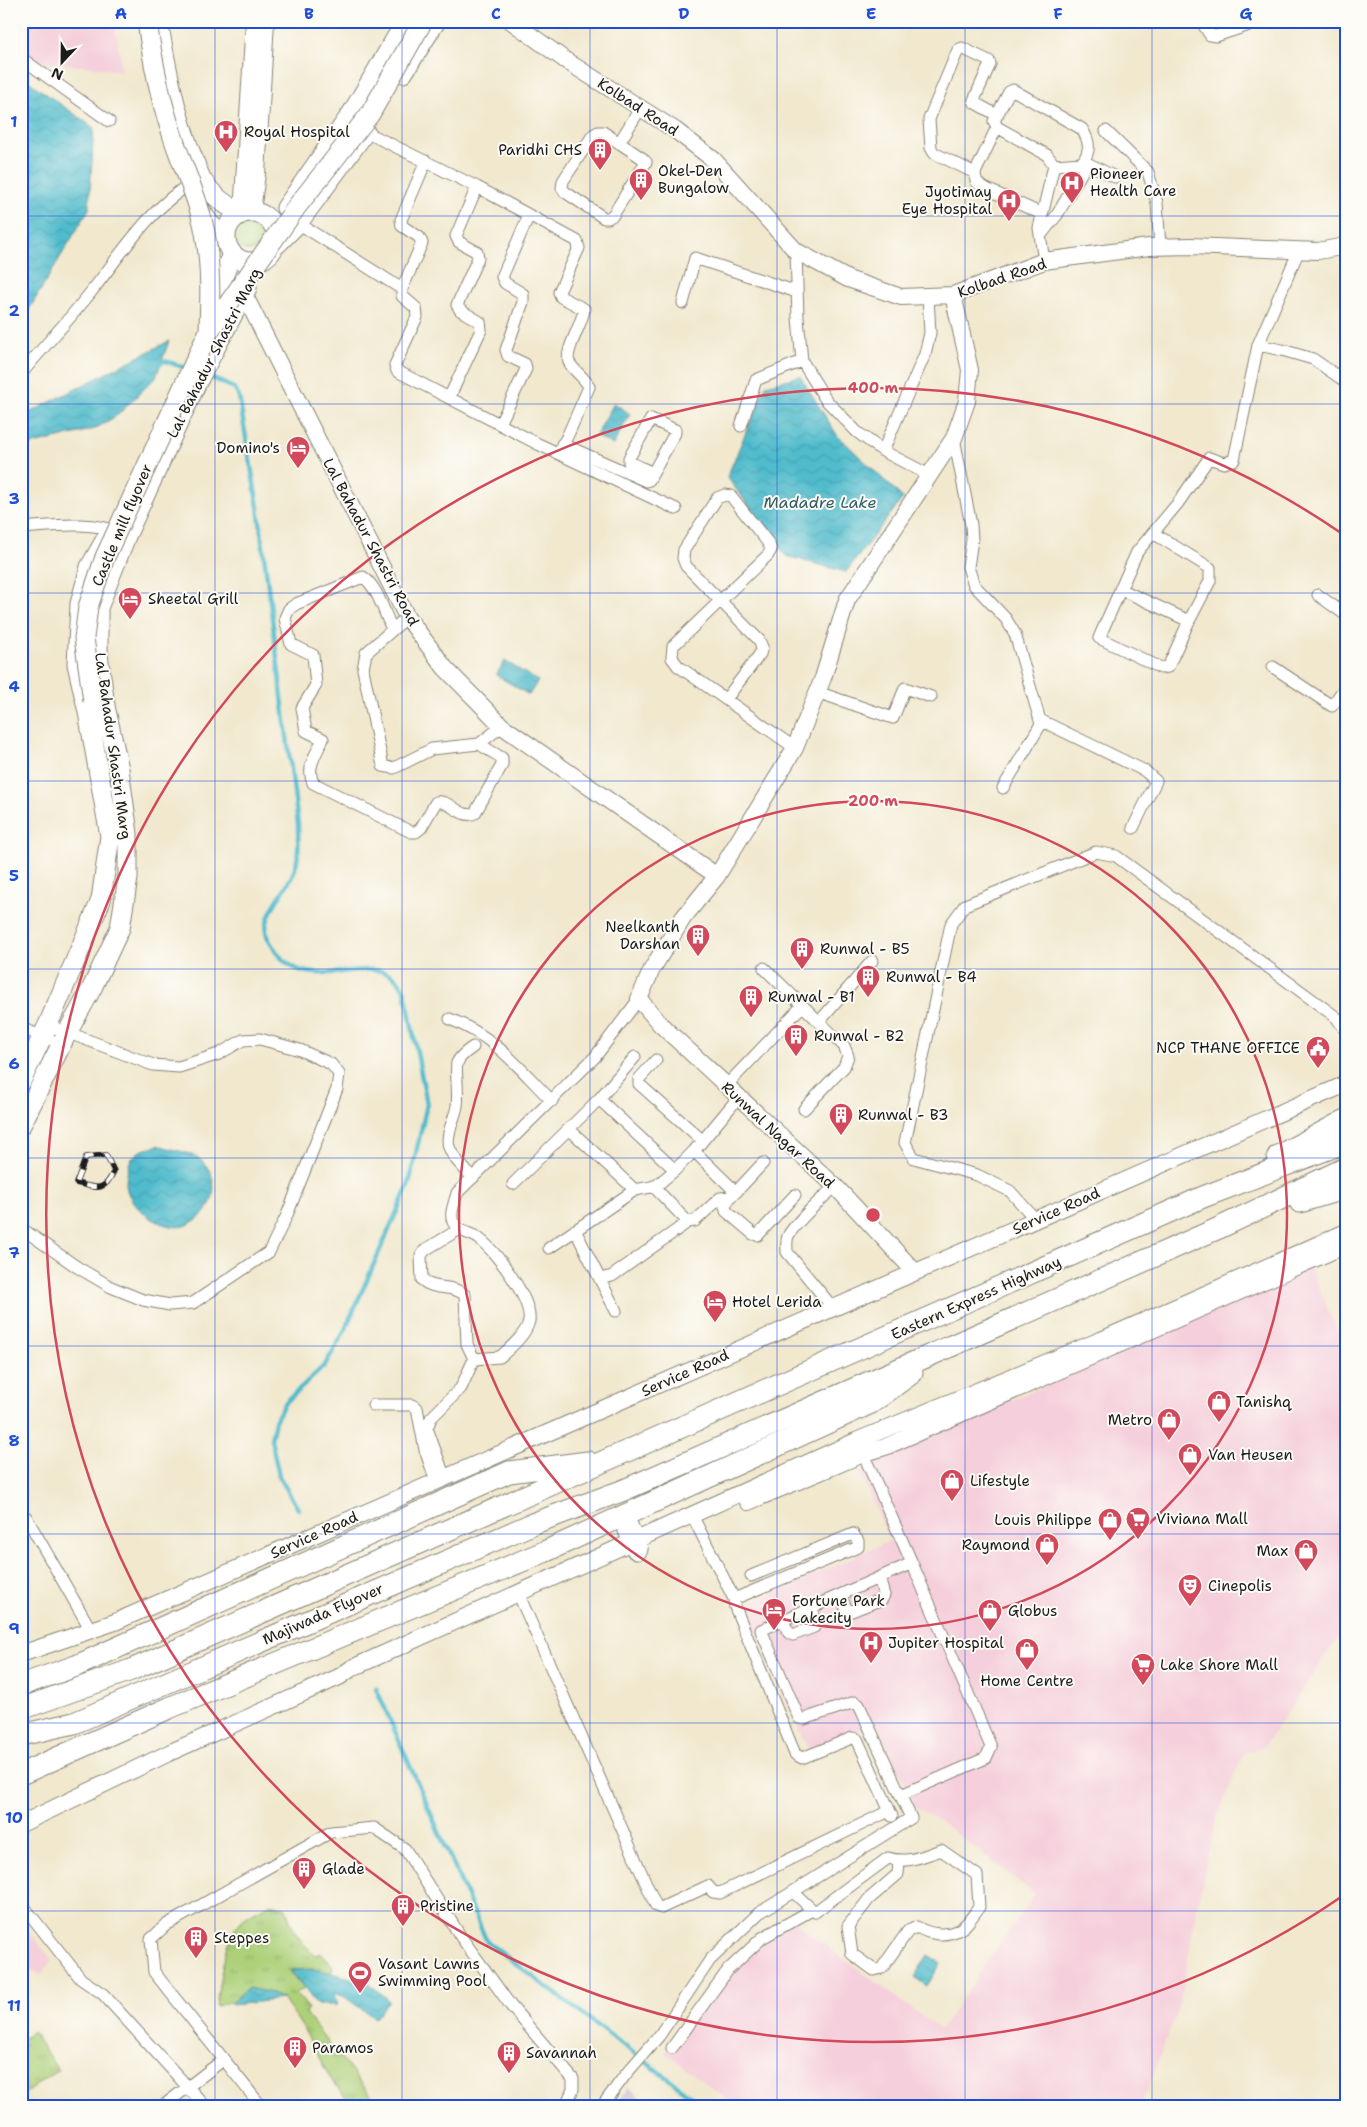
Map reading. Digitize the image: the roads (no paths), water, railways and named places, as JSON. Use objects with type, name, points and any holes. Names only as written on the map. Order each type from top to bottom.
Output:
[{"type":"highway","points":[[1203,1197],[1346,1120]]},
{"type":"highway","name":"Eastern Express Highway","points":[[609,1459],[1203,1197],[1345,1142]]},
{"type":"highway","points":[[21,1774],[168,1708],[544,1552],[871,1403],[944,1349],[1218,1228],[1346,1168]]},
{"type":"highway","points":[[1218,1228],[1346,1188]]},
{"type":"highway","name":"Majiwada Flyover","points":[[21,1735],[74,1723],[532,1524],[624,1490],[944,1349]]},
{"type":"highway","points":[[21,1684],[76,1666],[509,1472],[609,1459]]},
{"type":"highway","name":"Majiwada Flyover","points":[[21,1709],[131,1670],[609,1459]]},
{"type":"highway","points":[[629,1513],[642,1542]]},
{"type":"highway","points":[[21,1745],[74,1723]]},
{"type":"main road","points":[[141,21],[164,124],[193,182],[209,223],[246,262],[261,260],[272,252],[275,246],[298,223],[366,132],[436,21]]},
{"type":"main road","name":"Castle mill flyover","points":[[147,21],[150,46],[171,133],[193,191],[206,238],[210,285],[204,336]]},
{"type":"main road","points":[[158,21],[172,94],[193,182]]},
{"type":"main road","points":[[274,225],[352,113],[406,21]]},
{"type":"main road","name":"Castle mill flyover","points":[[92,959],[108,925],[118,873],[117,846],[84,638],[88,607],[105,557],[204,336],[298,205],[370,114],[423,21]]},
{"type":"main road","points":[[193,182],[208,188],[228,207],[264,215],[274,225],[276,232],[275,246]]},
{"type":"main road","points":[[229,246],[229,223],[235,217],[247,212]]},
{"type":"main road","name":"Lal Bahadur Shastri Marg","points":[[21,1125],[64,1038],[91,990],[120,928],[128,878],[127,825],[98,654],[98,608],[119,532],[180,384],[204,336],[229,246]]},
{"type":"main road","name":"Lal Bahadur Shastri Marg","points":[[21,1081],[45,1031],[101,900],[110,836],[88,712],[77,664],[80,604],[90,568],[119,532],[261,260]]},
{"type":"main road","points":[[67,981],[92,959]]},
{"type":"main road","points":[[91,990],[92,959]]},
{"type":"street","points":[[254,21],[259,42]]},
{"type":"street","points":[[247,212],[259,42],[266,21]]},
{"type":"street","name":"Kolbad Road","points":[[511,21],[565,60],[675,130],[714,160],[796,251],[848,279],[901,297],[953,295],[1044,261],[1160,247],[1191,246],[1299,250],[1335,249],[1346,246]]},
{"type":"street","points":[[1201,21],[1210,35],[1216,36],[1260,21]]},
{"type":"street","points":[[975,173],[934,153],[931,148],[929,119],[958,50],[962,48],[989,61],[990,64],[974,100],[975,103],[997,115]]},
{"type":"street","points":[[21,58],[109,121]]},
{"type":"street","points":[[1044,261],[1040,236],[1042,214],[1054,166],[1047,155],[997,127],[994,121],[1009,92],[1013,90],[1082,128],[1088,137],[1090,147],[1082,163],[1054,166]]},
{"type":"street","points":[[619,143],[640,109]]},
{"type":"street","points":[[997,127],[975,173],[976,181],[982,187],[1042,214]]},
{"type":"street","points":[[1106,131],[1148,172],[1157,203],[1160,247]]},
{"type":"street","points":[[366,132],[477,187],[577,241],[579,248],[559,292],[562,297],[584,309],[583,317],[567,356],[569,363],[589,387],[560,449]]},
{"type":"street","points":[[603,132],[619,143],[646,162],[613,215],[604,218],[565,192],[562,188],[562,181],[593,135],[603,132]]},
{"type":"street","points":[[426,161],[401,220],[402,226],[419,237],[422,243],[402,289],[402,296],[416,308],[417,317],[395,365],[396,371],[500,424],[646,482],[649,480],[653,473],[675,433],[675,430],[651,419],[629,458],[629,462],[653,473]]},
{"type":"street","points":[[1040,236],[1058,215],[1086,165],[1089,164],[1115,177]]},
{"type":"street","points":[[21,374],[90,294],[145,223],[193,182]]},
{"type":"street","points":[[449,398],[481,330],[480,322],[460,310],[457,305],[478,258],[477,252],[459,242],[456,236],[477,187]]},
{"type":"street","points":[[500,424],[526,369],[525,364],[508,356],[506,350],[523,302],[523,294],[505,283],[502,278],[529,215]]},
{"type":"street","points":[[298,223],[402,289]]},
{"type":"street","points":[[1153,533],[1210,568],[1210,581],[1168,666],[1161,668],[1099,638],[1137,552],[1178,503],[1209,458],[1224,463],[1234,460],[1258,345],[1299,250]]},
{"type":"street","points":[[796,251],[798,318],[802,361],[826,400],[857,432],[883,451],[929,475]]},
{"type":"street","points":[[683,303],[695,258],[797,292]]},
{"type":"street","name":"Lal Bahadur Shastri Road","points":[[244,294],[408,617],[445,668],[502,726],[717,876]]},
{"type":"street","points":[[474,1359],[500,1357],[520,1336],[529,1321],[526,1306],[514,1278],[478,1238],[458,1230],[452,1220],[452,1209],[457,1193],[595,1057],[639,999],[652,969],[683,918],[717,876],[795,748],[817,692],[847,600],[954,438],[966,401],[970,370],[953,295]]},
{"type":"street","points":[[883,451],[926,354],[930,333],[928,296]]},
{"type":"street","points":[[1258,345],[1313,359],[1346,382]]},
{"type":"street","points":[[741,426],[756,380],[802,361]]},
{"type":"street","points":[[954,438],[971,525],[972,540],[968,568],[974,585],[1006,619],[1015,634],[1041,724],[1003,788]]},
{"type":"street","points":[[560,449],[676,509]]},
{"type":"street","points":[[726,699],[760,654],[762,647],[759,640],[721,601],[686,566],[683,558],[684,550],[717,498],[724,495],[731,496],[769,544],[771,550],[721,601],[673,646],[672,658],[678,666],[795,748]]},
{"type":"street","points":[[21,528],[67,525],[119,532]]},
{"type":"street","points":[[392,629],[374,589],[369,581],[362,577],[296,604],[289,609],[285,618],[291,644],[313,655],[316,685],[302,708],[306,731],[323,739],[311,765],[309,774],[313,783],[410,832],[416,832],[421,828],[436,802],[441,801],[466,814],[475,813],[502,765],[502,758],[479,744]]},
{"type":"street","points":[[1120,589],[1190,620]]},
{"type":"street","points":[[1318,596],[1346,616]]},
{"type":"street","points":[[408,617],[366,653],[363,669],[383,766],[394,768],[432,749],[479,744],[502,726]]},
{"type":"street","points":[[1273,667],[1332,706],[1346,686]]},
{"type":"street","points":[[817,692],[893,718],[905,688],[931,697]]},
{"type":"street","points":[[1040,720],[1145,771],[1156,780],[1132,828]]},
{"type":"street","points":[[1036,1220],[1010,1191],[977,1175],[914,1158],[905,1143],[951,924],[965,905],[1096,852],[1116,856],[1336,1017],[1346,1031]]},
{"type":"street","points":[[819,1022],[872,961]]},
{"type":"street","points":[[764,968],[844,1046],[848,1056],[844,1067],[804,1109]]},
{"type":"street","name":"Runwal Nagar Road","points":[[639,999],[661,1025],[835,1186],[915,1272]]},
{"type":"street","points":[[726,1086],[802,1006]]},
{"type":"street","points":[[450,1019],[469,1026],[495,1043],[552,1101]]},
{"type":"street","points":[[21,1028],[45,1031],[153,1065],[179,1066],[219,1054],[243,1040],[260,1039],[300,1050],[331,1064],[339,1074],[338,1090],[287,1215],[269,1252],[193,1303],[170,1305],[143,1300],[112,1287],[77,1267],[21,1228]]},
{"type":"street","points":[[473,1047],[457,1062],[459,1093],[457,1109],[448,1139],[450,1148],[473,1178]]},
{"type":"street","points":[[513,1184],[599,1099],[635,1056]]},
{"type":"street","points":[[656,1060],[639,1079],[639,1084],[702,1140]]},
{"type":"street","name":"Service Road","points":[[21,1654],[124,1618],[1346,1084]]},
{"type":"street","points":[[549,1248],[635,1190],[653,1186],[675,1170],[694,1151],[738,1098]]},
{"type":"street","points":[[599,1099],[675,1170]]},
{"type":"street","points":[[569,1129],[635,1190]]},
{"type":"street","points":[[694,1151],[733,1195]]},
{"type":"street","points":[[763,1163],[733,1195],[725,1207],[726,1211],[753,1234],[758,1235],[796,1195]]},
{"type":"street","points":[[653,1186],[688,1222]]},
{"type":"street","points":[[833,1308],[787,1252],[786,1245],[793,1229],[835,1186]]},
{"type":"street","points":[[600,1279],[612,1276],[688,1222],[696,1222],[720,1198],[733,1195]]},
{"type":"street","points":[[441,1480],[427,1428],[431,1418],[461,1388],[474,1359],[467,1344],[465,1295],[460,1290],[426,1284],[422,1280],[421,1256],[425,1250],[458,1230]]},
{"type":"street","points":[[575,1230],[616,1312]]},
{"type":"street","points":[[21,1824],[171,1752],[338,1677],[356,1678],[520,1598],[642,1542],[1346,1232]]},
{"type":"street","points":[[860,1447],[885,1447],[1346,1246]]},
{"type":"street","points":[[373,1405],[412,1405],[418,1408],[425,1450],[441,1480]]},
{"type":"street","points":[[860,1447],[991,1747],[986,1758],[901,1795]]},
{"type":"street","points":[[21,1515],[26,1517],[90,1630]]},
{"type":"street","points":[[694,1520],[734,1598],[735,1607],[795,1754],[802,1758],[852,1738],[857,1739],[896,1827]]},
{"type":"street","points":[[734,1598],[858,1547],[858,1541],[853,1534],[751,1576]]},
{"type":"street","points":[[602,2106],[626,2074],[650,2048],[710,1960],[759,1913],[911,1818],[859,1704],[855,1702],[804,1719],[799,1718],[761,1630],[912,1563]]},
{"type":"street","points":[[840,1595],[847,1610],[852,1612],[882,1599],[884,1596],[879,1578]]},
{"type":"street","points":[[520,1598],[656,1906],[660,1908],[708,1886],[713,1892],[720,1893],[889,1811]]},
{"type":"street","points":[[783,1620],[789,1633],[793,1635],[814,1627],[816,1622],[812,1608]]},
{"type":"street","points":[[261,2106],[154,1972],[151,1939],[166,1925],[331,1832],[374,1828],[405,1849],[461,1936],[510,2006],[572,2079],[574,2089],[566,2106]]},
{"type":"street","points":[[672,2048],[728,1970],[762,1938],[817,1914],[888,1858],[899,1862],[917,1859],[941,1850],[977,1875],[979,1907],[960,1930],[929,1934],[917,1927],[908,1930],[882,1968],[874,1970],[852,1954],[848,1926],[869,1899],[898,1874],[899,1862]]},
{"type":"street","points":[[793,1892],[817,1914]]},
{"type":"street","points":[[21,1903],[81,1979],[103,1994],[205,2106]]},
{"type":"street","points":[[163,2106],[189,2088],[223,2060]]},
{"type":"water","points":[[21,76],[94,128],[89,209],[21,323]]},
{"type":"water","points":[[169,341],[156,377],[119,414],[95,429],[21,447],[21,417]]},
{"type":"water","name":"Madadre Lake","points":[[800,376],[837,435],[903,498],[846,572],[786,556],[727,477],[766,385]]},
{"type":"water","points":[[614,403],[630,414],[613,445],[596,436]]},
{"type":"water","points":[[505,661],[538,681],[529,695],[496,675]]},
{"type":"water","points":[[158,1145],[198,1158],[210,1173],[214,1191],[212,1200],[202,1215],[186,1226],[176,1227],[159,1223],[144,1213],[128,1193],[126,1178],[132,1159],[141,1151]]},
{"type":"water","points":[[928,1955],[941,1963],[927,1986],[914,1977]]},
{"type":"water","name":"Vasant Lawns Swimming Pool","points":[[314,1969],[368,1982],[389,2001],[375,2018],[343,1996],[334,1993],[337,2005],[317,2005],[290,1970]]},
{"type":"water","points":[[247,1988],[268,1992],[283,1999],[232,2005],[232,2002]]},
{"type":"waterway","points":[[156,365],[165,361],[186,368]]},
{"type":"waterway","points":[[205,375],[234,388],[239,397],[258,507],[298,824],[297,863],[292,877],[273,907],[267,923],[267,935],[286,963],[301,971],[317,973],[380,971],[396,979],[405,991],[427,1104],[409,1184],[344,1332],[325,1365],[284,1404],[275,1421],[271,1439],[279,1476],[298,1509]]},
{"type":"waterway","points":[[376,1688],[487,1942],[704,2106]]},
{"type":"railway","points":[[106,1155],[114,1171],[107,1183],[99,1187],[76,1183],[86,1157],[106,1155]]},
{"type":"place","name":"Royal Hospital","points":[[226,153]]},
{"type":"place","name":"Paridhi CHS","points":[[600,171]]},
{"type":"place","name":"Okel-Den Bungalow","points":[[641,201]]},
{"type":"place","name":"Pioneer Health Care","points":[[1072,204]]},
{"type":"place","name":"Jyotimay Eye Hospital","points":[[1009,222]]},
{"type":"place","name":"Domino's","points":[[298,469]]},
{"type":"place","name":"Sheetal Grill","points":[[130,620]]},
{"type":"place","name":"Neelkanth Darshan","points":[[698,957]]},
{"type":"place","name":"Runwal - B5","points":[[802,970]]},
{"type":"place","name":"Runwal - B4","points":[[868,998]]},
{"type":"place","name":"Runwal - B1","points":[[751,1018]]},
{"type":"place","name":"Runwal - B2","points":[[796,1057]]},
{"type":"place","name":"NCP THANE OFFICE","points":[[1318,1069]]},
{"type":"place","name":"Runwal - B3","points":[[841,1136]]},
{"type":"place","name":"Hotel Lerida","points":[[715,1323]]},
{"type":"place","name":"Tanishq","points":[[1219,1423]]},
{"type":"place","name":"Metro","points":[[1169,1441]]},
{"type":"place","name":"Van Heusen","points":[[1190,1476]]},
{"type":"place","name":"Lifestyle","points":[[952,1502]]},
{"type":"place","name":"Viviana Mall","points":[[1138,1540]]},
{"type":"place","name":"Louis Philippe","points":[[1110,1541]]},
{"type":"place","name":"Raymond","points":[[1047,1566]]},
{"type":"place","name":"Max","points":[[1306,1572]]},
{"type":"place","name":"Cinepolis","points":[[1190,1607]]},
{"type":"place","name":"Fortune Park Lakecity","points":[[774,1631]]},
{"type":"place","name":"Globus","points":[[990,1632]]},
{"type":"place","name":"Jupiter Hospital","points":[[871,1664]]},
{"type":"place","name":"Home Centre","points":[[1027,1671]]},
{"type":"place","name":"Lake Shore Mall","points":[[1143,1686]]},
{"type":"place","name":"Glade","points":[[304,1890]]},
{"type":"place","name":"Pristine","points":[[403,1927]]},
{"type":"place","name":"Steppes","points":[[196,1959]]},
{"type":"place","name":"Vasant Lawns Swimming Pool","points":[[360,1994]]},
{"type":"place","name":"Paramos","points":[[295,2069]]},
{"type":"place","name":"Savannah","points":[[509,2074]]}]
